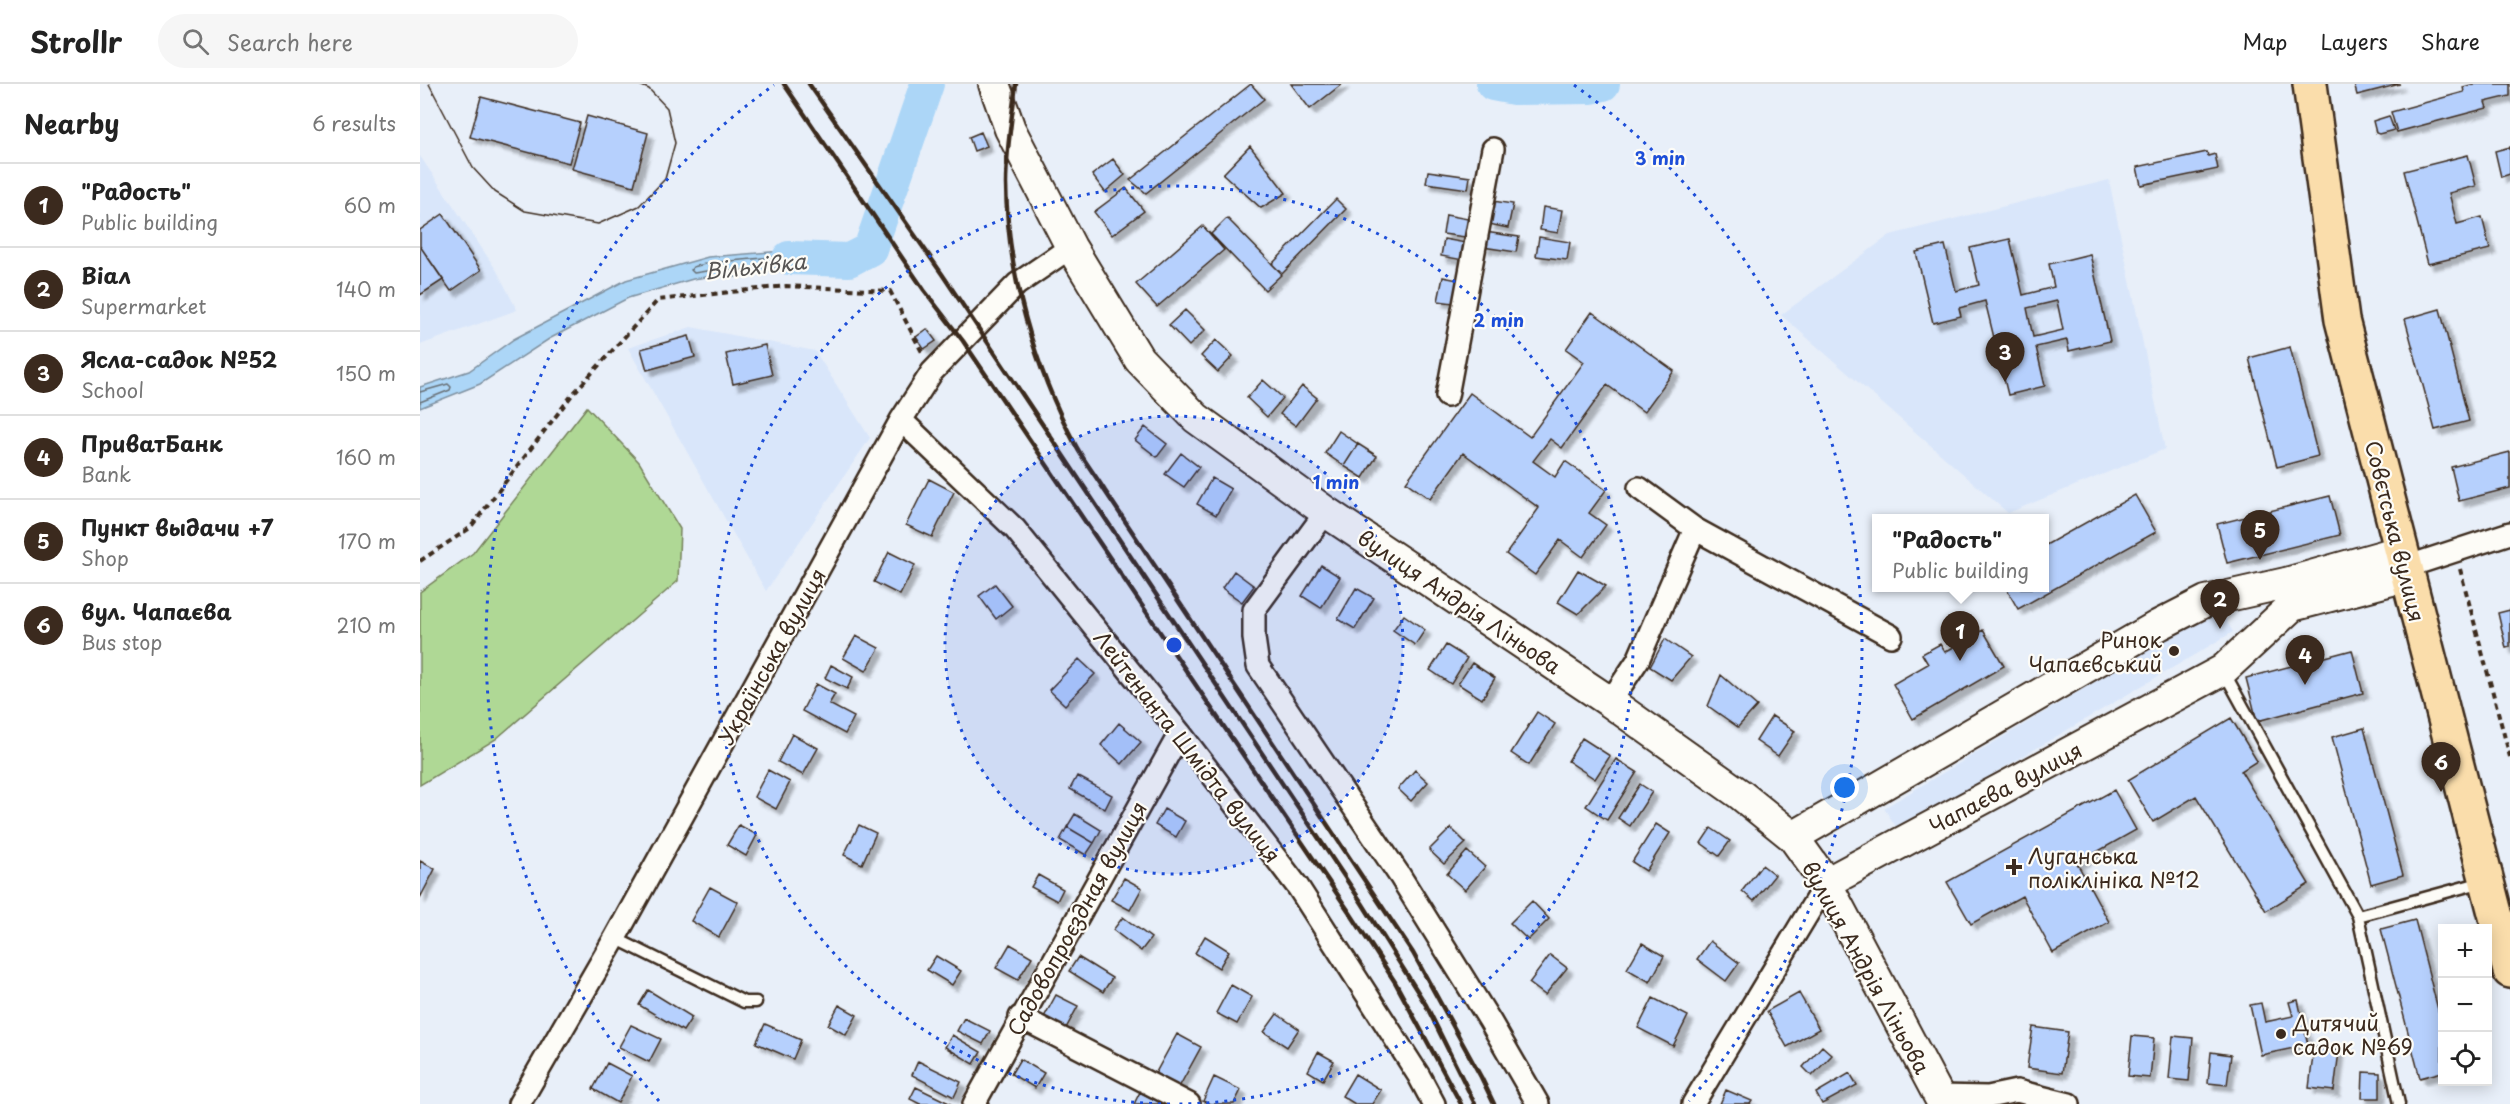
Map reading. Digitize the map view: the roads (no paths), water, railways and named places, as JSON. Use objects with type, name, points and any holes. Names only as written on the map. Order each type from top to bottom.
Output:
[{"type":"main road","name":"Совєтська вулиця","points":[[2310,84],[2342,320],[2510,972]]},
{"type":"street","name":"вулиця Андрія Ліньова","points":[[994,84],[1010,129],[1071,247],[1139,359],[1196,418],[1326,512],[1610,702],[1741,795],[1793,837],[1826,883],[1941,1100]]},
{"type":"street","points":[[1447,396],[1493,149]]},
{"type":"street","name":"Українська вулиця","points":[[519,1104],[615,938],[901,420],[932,372],[1017,285],[1071,247]]},
{"type":"street","name":"Лейтенанта Шмідта вулиця","points":[[901,420],[1015,529],[1180,733],[1298,887],[1419,1076],[1434,1104]]},
{"type":"street","points":[[1639,488],[1695,529],[1891,636]]},
{"type":"street","points":[[1326,512],[1254,610],[1254,638],[1258,666],[1400,876],[1490,1021],[1538,1104]]},
{"type":"street","points":[[1610,702],[1638,660],[1695,529]]},
{"type":"street","name":"Чапаєва вулиця","points":[[1793,837],[2159,625],[2206,601],[2289,594],[2455,551],[2510,533]]},
{"type":"street","name":"Чапаєва вулиця","points":[[1826,883],[2223,670],[2289,594]]},
{"type":"street","name":"Садовопроєздная вулиця","points":[[974,1104],[1020,1017],[1180,733]]},
{"type":"street","points":[[1693,1104],[1826,883]]},
{"type":"street","points":[[1020,1017],[1189,1104]]},
{"type":"street","points":[[1941,1100],[1988,1097],[2017,1091],[2069,1104]]},
{"type":"lane","points":[[2223,670],[2358,916],[2399,1104]]},
{"type":"lane","points":[[2358,916],[2487,881]]},
{"type":"lane","points":[[615,938],[744,1002],[756,1002]]},
{"type":"water","points":[[821,248],[839,249],[834,266],[805,263],[737,277],[713,276],[693,279],[628,298],[549,339],[480,384],[420,408],[420,387],[469,371],[514,339],[626,280],[708,257]]},
{"type":"waterway","name":"Вільхівка","points":[[789,258],[849,260],[870,249],[927,84]]},
{"type":"waterway","name":"Вільхівка","points":[[1493,84],[1514,88],[1591,87],[1603,84]]},
{"type":"tram line","points":[[429,84],[473,168],[495,192],[525,211],[598,224],[639,206],[665,179],[675,143],[667,108],[649,89],[637,84]]},
{"type":"railway","points":[[784,84],[924,290],[963,341],[1350,913],[1395,982],[1461,1104]]},
{"type":"railway","points":[[809,84],[942,274],[1362,903],[1426,1005],[1475,1104]]},
{"type":"railway","points":[[1016,84],[1006,172],[1011,251],[1026,319],[1047,384],[1061,416],[1086,463],[1413,953],[1494,1104]]},
{"type":"place","name":"Ясла-садок №52","points":[[2005,382]]},
{"type":"place","name":"Пункт выдачи +7","points":[[2260,560]]},
{"type":"place","name":"Віал","points":[[2220,629]]},
{"type":"place","name":"Ринок Чапаєвський","points":[[2174,651]]},
{"type":"place","name":"\"Радость\"","points":[[1960,661]]},
{"type":"place","name":"ПриватБанк","points":[[2305,685]]},
{"type":"place","name":"вул. Чапаєва","points":[[2441,792]]},
{"type":"place","name":"Луганська поліклініка №12","points":[[2014,867]]},
{"type":"place","name":"Дитячий садок №69","points":[[2281,1034]]}]
